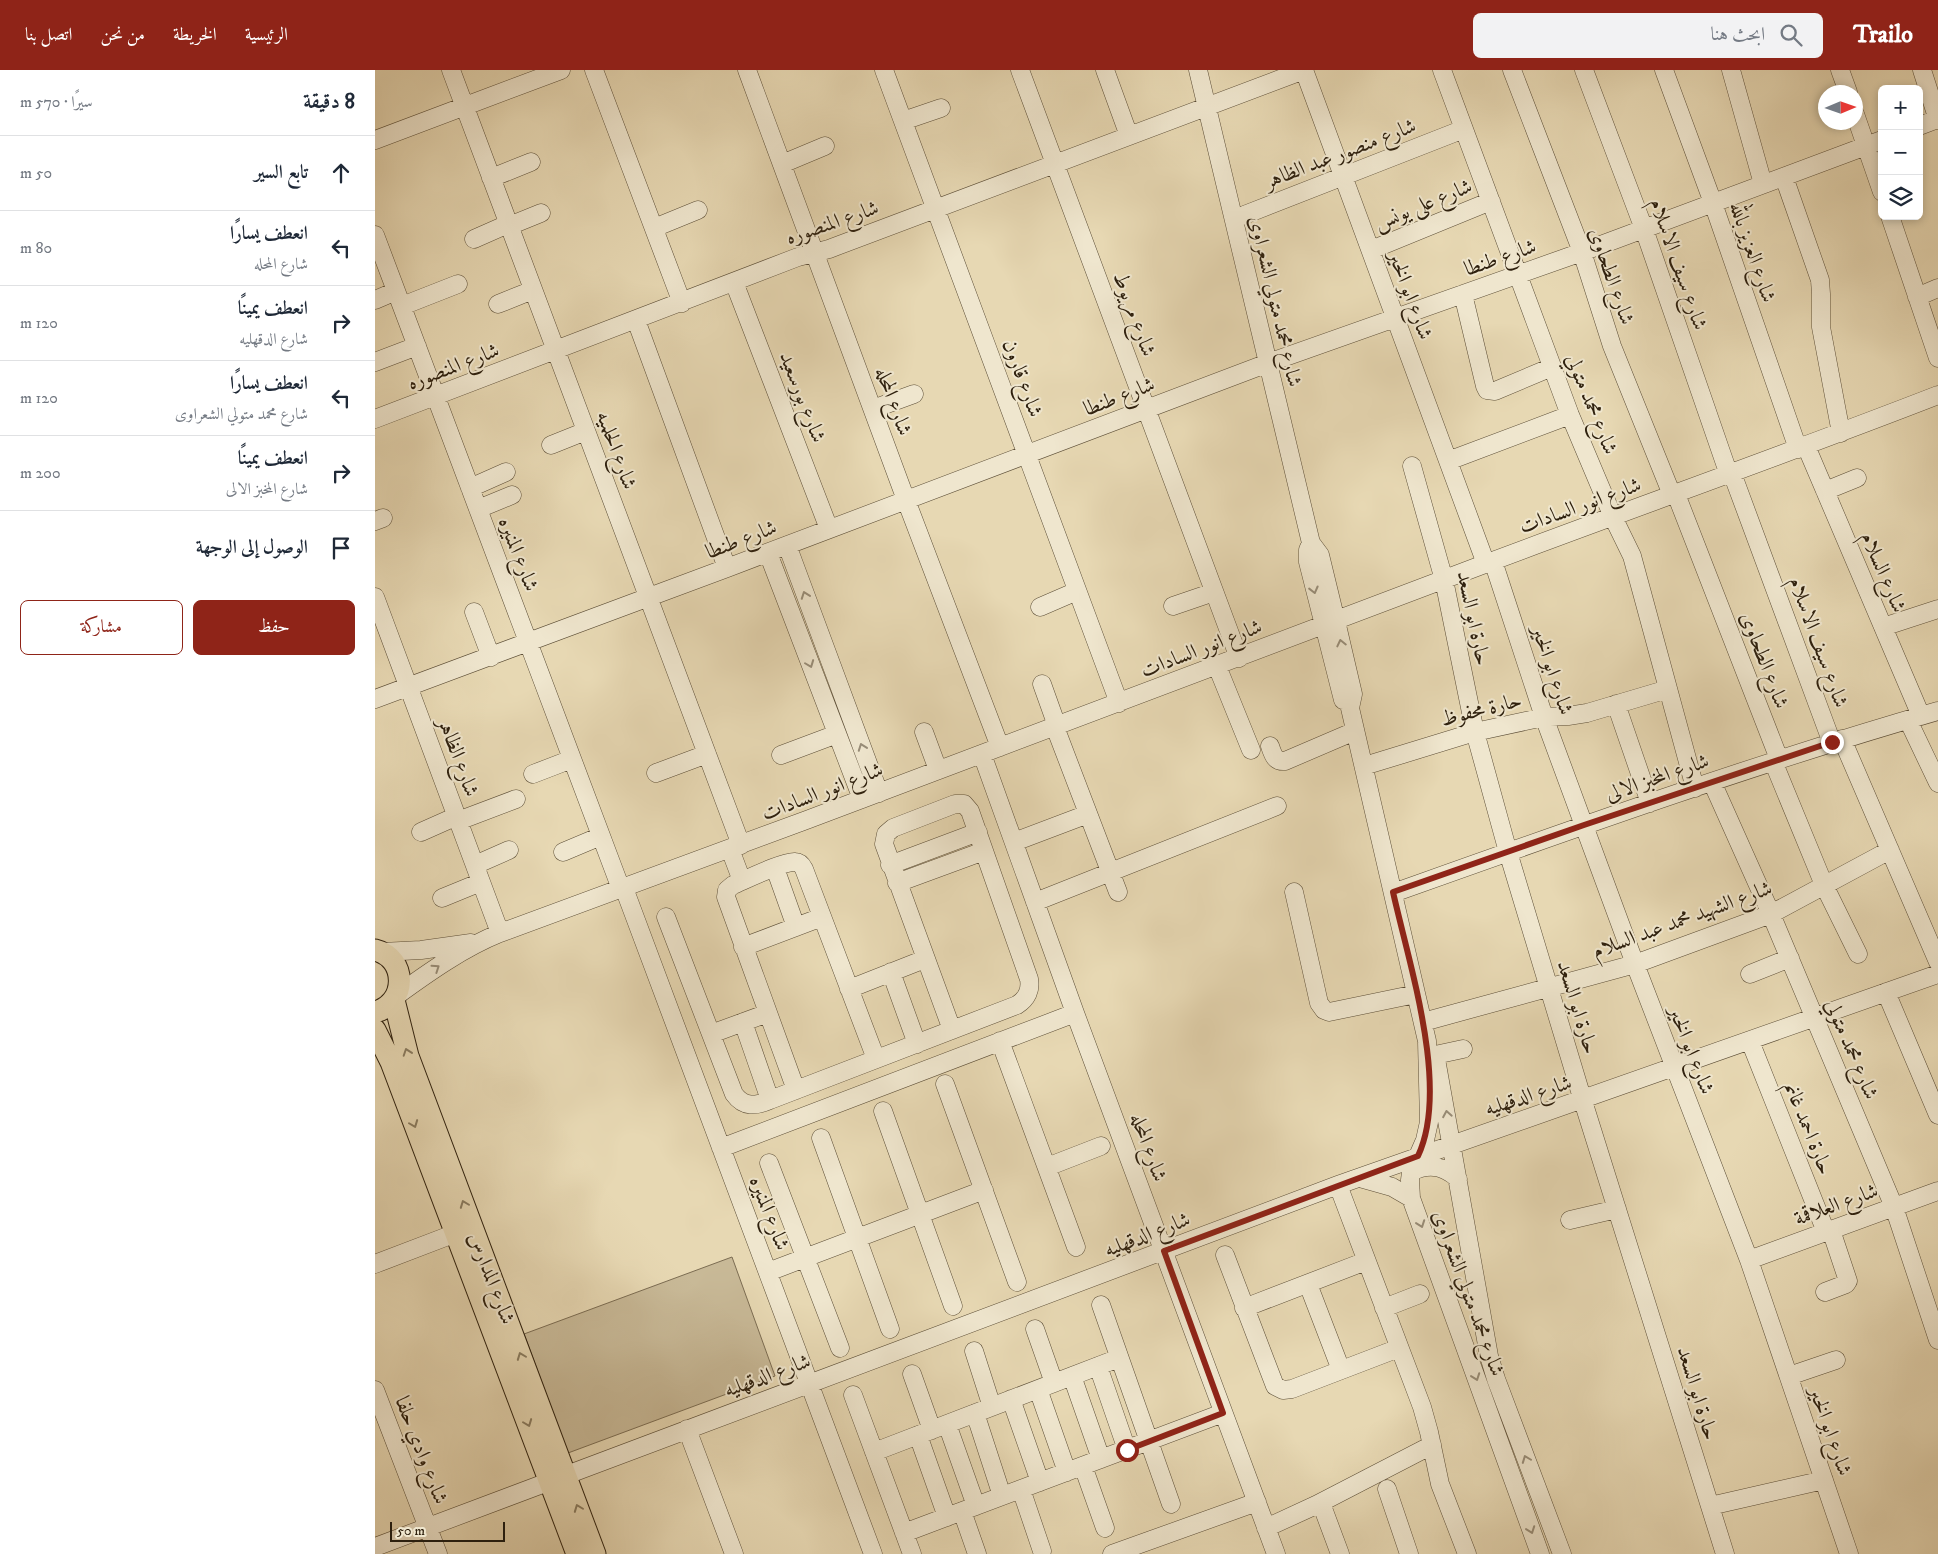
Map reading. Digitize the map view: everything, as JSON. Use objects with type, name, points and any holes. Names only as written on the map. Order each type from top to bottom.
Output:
[{"type":"main road","name":"شارع المدارس","points":[[378,950],[389,957],[399,971],[400,980],[395,998],[408,1056],[557,1477],[577,1554]]},
{"type":"main road","points":[[375,1012],[384,1009],[395,998]]},
{"type":"main road","name":"شارع المدارس","points":[[375,1030],[391,1062],[456,1233],[557,1477],[595,1554]]},
{"type":"street","name":"شارع الحلميه","points":[[451,70],[647,598],[707,754],[736,847],[742,881]]},
{"type":"street","points":[[377,134],[464,107],[561,70]]},
{"type":"street","points":[[595,70],[682,303]]},
{"type":"street","name":"شارع المحله","points":[[747,70],[906,500],[1000,747]]},
{"type":"street","name":"شارع قارون","points":[[884,70],[1119,703]]},
{"type":"street","name":"شارع مريوط","points":[[1020,70],[1239,658]]},
{"type":"street","points":[[1105,70],[1129,136]]},
{"type":"street","name":"شارع محمد متولي الشعراوى","points":[[1198,70],[1311,543],[1320,555],[1330,624],[1353,694],[1350,708],[1355,731],[1416,994],[1431,1048],[1452,1144],[1487,1345],[1496,1379],[1562,1554]]},
{"type":"street","name":"شارع المنصوره","points":[[375,419],[804,255],[829,249],[1304,70]]},
{"type":"street","name":"شارع ابو الخير","points":[[1304,70],[1448,461],[1490,562],[1544,717],[1635,964],[1749,1260],[1849,1554]]},
{"type":"street","name":"شارع محمد متولي","points":[[1442,70],[1570,415],[1613,517],[1632,556],[1695,788]]},
{"type":"street","name":"شارع الطحاوى","points":[[1513,70],[1582,252],[1612,346],[1674,495],[1824,885],[1858,954]]},
{"type":"street","name":"شارع سيف الاسلام","points":[[1584,70],[1644,229],[1731,474],[1837,741],[1889,850],[1938,962]]},
{"type":"street","name":"شارع العزيز بالله","points":[[1664,70],[1802,448]]},
{"type":"street","points":[[1731,70],[1763,184]]},
{"type":"street","points":[[1840,70],[1845,85]]},
{"type":"street","points":[[1922,70],[1938,119],[1923,125]]},
{"type":"street","points":[[903,120],[941,108]]},
{"type":"street","points":[[1863,126],[1874,143],[1879,175]]},
{"type":"street","name":"شارع منصور عبد الظاهر","points":[[1234,220],[1464,129]]},
{"type":"street","name":"شارع طنطا","points":[[375,699],[787,546],[1267,363],[1582,252],[1874,143]]},
{"type":"street","points":[[782,164],[825,146]]},
{"type":"street","points":[[491,178],[531,162]]},
{"type":"street","points":[[1784,177],[1820,280],[1821,327],[1841,433]]},
{"type":"street","name":"شارع على يونس","points":[[1371,250],[1491,201]]},
{"type":"street","points":[[654,228],[698,210]]},
{"type":"street","points":[[474,238],[541,213]]},
{"type":"street","points":[[1891,220],[1938,358]]},
{"type":"street","name":"شارع المنيره","points":[[376,238],[601,836],[768,1272],[872,1554]]},
{"type":"street","name":"شارع بورسعيد","points":[[734,282],[829,529]]},
{"type":"street","points":[[375,300],[399,298],[458,284]]},
{"type":"street","points":[[1917,297],[1938,288]]},
{"type":"street","points":[[498,304],[533,290]]},
{"type":"street","points":[[1463,294],[1487,390],[1495,391],[1552,367]]},
{"type":"street","points":[[637,320],[727,568]]},
{"type":"street","points":[[375,362],[417,346]]},
{"type":"street","points":[[873,409],[914,394]]},
{"type":"street","name":"شارع انور السادات","points":[[395,998],[445,962],[479,942],[500,933],[736,847],[1490,562],[1802,448],[1938,395]]},
{"type":"street","points":[[1448,461],[1570,415]]},
{"type":"street","points":[[551,445],[586,432]]},
{"type":"street","name":"شارع السلام","points":[[1802,448],[1825,491],[1883,627],[1938,783]]},
{"type":"street","name":"حارة ابو السعد","points":[[1412,466],[1443,580],[1475,732],[1508,852],[1583,1101],[1725,1554]]},
{"type":"street","points":[[470,488],[506,472]]},
{"type":"street","points":[[1825,491],[1857,478]]},
{"type":"street","points":[[478,509],[512,495]]},
{"type":"street","points":[[787,546],[879,793]]},
{"type":"street","points":[[768,553],[862,799]]},
{"type":"street","points":[[1040,607],[1077,591]]},
{"type":"street","points":[[1173,606],[1214,592]]},
{"type":"street","name":"شارع الظاهر","points":[[377,609],[409,687],[500,933]]},
{"type":"street","points":[[1883,627],[1938,609]]},
{"type":"street","points":[[475,612],[491,657]]},
{"type":"street","points":[[1217,666],[1251,750]]},
{"type":"street","points":[[1042,684],[1118,892]]},
{"type":"street","name":"حارة محفوظ","points":[[1364,766],[1475,732],[1544,717],[1587,713],[1668,689]]},
{"type":"street","points":[[1616,704],[1650,803]]},
{"type":"street","name":"شارع المخبز الالى","points":[[1393,892],[1776,760],[1938,711]]},
{"type":"street","points":[[1270,746],[1274,757],[1277,760],[1285,761],[1355,731]]},
{"type":"street","points":[[924,732],[938,770]]},
{"type":"street","points":[[781,755],[837,734]]},
{"type":"street","points":[[656,773],[707,754]]},
{"type":"street","name":"شارع المحله","points":[[982,754],[1075,1013],[1276,1554]]},
{"type":"street","points":[[533,774],[572,759]]},
{"type":"street","name":"شارع محمد متولي","points":[[1712,782],[1790,958],[1894,1207],[1938,1340]]},
{"type":"street","points":[[421,832],[516,799]]},
{"type":"street","points":[[666,917],[734,1094],[737,1099],[747,1105],[770,1100],[1017,1005],[1025,998],[1030,989],[1029,979],[978,832],[969,808],[964,804],[955,804],[889,831],[884,844],[951,1030]]},
{"type":"street","points":[[1035,902],[1277,806]]},
{"type":"street","points":[[1014,842],[1088,814]]},
{"type":"street","points":[[890,865],[978,832]]},
{"type":"street","points":[[563,852],[601,836]]},
{"type":"street","points":[[475,865],[509,850]]},
{"type":"street","name":"شارع الشهيد محمد عبد السلام","points":[[1423,1022],[1635,964],[1771,914],[1889,850]]},
{"type":"street","points":[[897,883],[984,851]]},
{"type":"street","points":[[796,1090],[726,897],[730,887],[775,868],[794,862],[802,865],[876,1059]]},
{"type":"street","points":[[775,868],[796,927]]},
{"type":"street","points":[[442,898],[481,882]]},
{"type":"street","points":[[1294,892],[1319,1004],[1325,1010],[1329,1012],[1416,994]]},
{"type":"street","points":[[743,947],[822,917]]},
{"type":"street","name":"شارع انور السادات","points":[[378,950],[421,950],[479,942]]},
{"type":"street","points":[[1750,974],[1790,958]]},
{"type":"street","points":[[849,989],[925,959]]},
{"type":"street","points":[[891,972],[924,1041],[940,1064]]},
{"type":"street","name":"شارع الدقهليه","points":[[375,1546],[1338,1185],[1415,1164],[1452,1144],[1583,1101],[1938,974]]},
{"type":"street","points":[[1886,992],[1938,1115]]},
{"type":"street","points":[[711,1034],[768,1013]]},
{"type":"street","points":[[721,1148],[1075,1013]]},
{"type":"street","points":[[743,1022],[770,1100]]},
{"type":"street","points":[[1000,1041],[1076,1246]]},
{"type":"street","name":"حارة احمد غانم","points":[[1751,1041],[1848,1281],[1825,1292]]},
{"type":"street","points":[[1431,1048],[1463,1049]]},
{"type":"street","name":"شارع محمد متولي الشعراوى","points":[[1431,1048],[1429,1122],[1425,1140],[1410,1180],[1411,1198],[1540,1554]]},
{"type":"street","points":[[945,1084],[1017,1282]]},
{"type":"street","points":[[883,1111],[953,1306]]},
{"type":"street","points":[[821,1138],[890,1329]]},
{"type":"street","points":[[1047,1166],[1101,1146]]},
{"type":"street","points":[[769,1164],[840,1348]]},
{"type":"street","points":[[1415,1164],[1418,1168],[1433,1166],[1447,1170],[1458,1179]]},
{"type":"street","points":[[1360,1178],[1387,1185],[1411,1198]]},
{"type":"street","points":[[1338,1185],[1426,1419],[1440,1484],[1463,1553]]},
{"type":"street","points":[[768,1272],[984,1190]]},
{"type":"street","name":"شارع العلاقمة","points":[[1749,1260],[1938,1191]]},
{"type":"street","points":[[1569,1220],[1617,1209]]},
{"type":"street","points":[[375,1264],[456,1233]]},
{"type":"street","points":[[1225,1255],[1275,1386],[1283,1390],[1292,1389],[1399,1348]]},
{"type":"street","points":[[1244,1308],[1366,1261]]},
{"type":"street","points":[[1308,1284],[1341,1370]]},
{"type":"street","points":[[1384,1308],[1420,1294]]},
{"type":"street","points":[[1450,1306],[1458,1310],[1466,1309],[1479,1297]]},
{"type":"street","points":[[1101,1305],[1171,1504]]},
{"type":"street","points":[[1035,1329],[1054,1383]]},
{"type":"street","points":[[974,1351],[992,1406]]},
{"type":"street","points":[[874,1452],[1119,1358]]},
{"type":"street","points":[[1789,1376],[1836,1360]]},
{"type":"street","points":[[1098,1366],[1127,1450]]},
{"type":"street","points":[[912,1374],[977,1554]]},
{"type":"street","points":[[1072,1376],[1101,1459]]},
{"type":"street","points":[[1038,1389],[1105,1528]]},
{"type":"street","name":"شارع وادي حلفا","points":[[376,1395],[438,1554]]},
{"type":"street","points":[[853,1395],[912,1554]]},
{"type":"street","points":[[1011,1399],[1040,1482]]},
{"type":"street","points":[[975,1413],[1002,1496]]},
{"type":"street","points":[[904,1533],[1223,1413]]},
{"type":"street","points":[[687,1429],[734,1554]]},
{"type":"street","points":[[933,1429],[961,1511]]},
{"type":"street","points":[[1266,1528],[1321,1503],[1432,1445]]},
{"type":"street","points":[[1710,1506],[1824,1480]]},
{"type":"street","points":[[1021,1489],[1042,1551]]},
{"type":"street","points":[[1387,1489],[1409,1554]]},
{"type":"street","points":[[1112,1554],[1257,1502]]},
{"type":"street","points":[[1321,1503],[1340,1554]]},
{"type":"shaded area","points":[[732,1257],[775,1376],[568,1453],[524,1334]]},
{"type":"route","points":[[1127,1450],[1223,1413],[1164,1251],[1418,1156],[1422,1148],[1429,1122],[1430,1104],[1427,1040],[1393,892],[1584,825],[1832,742]]}]
